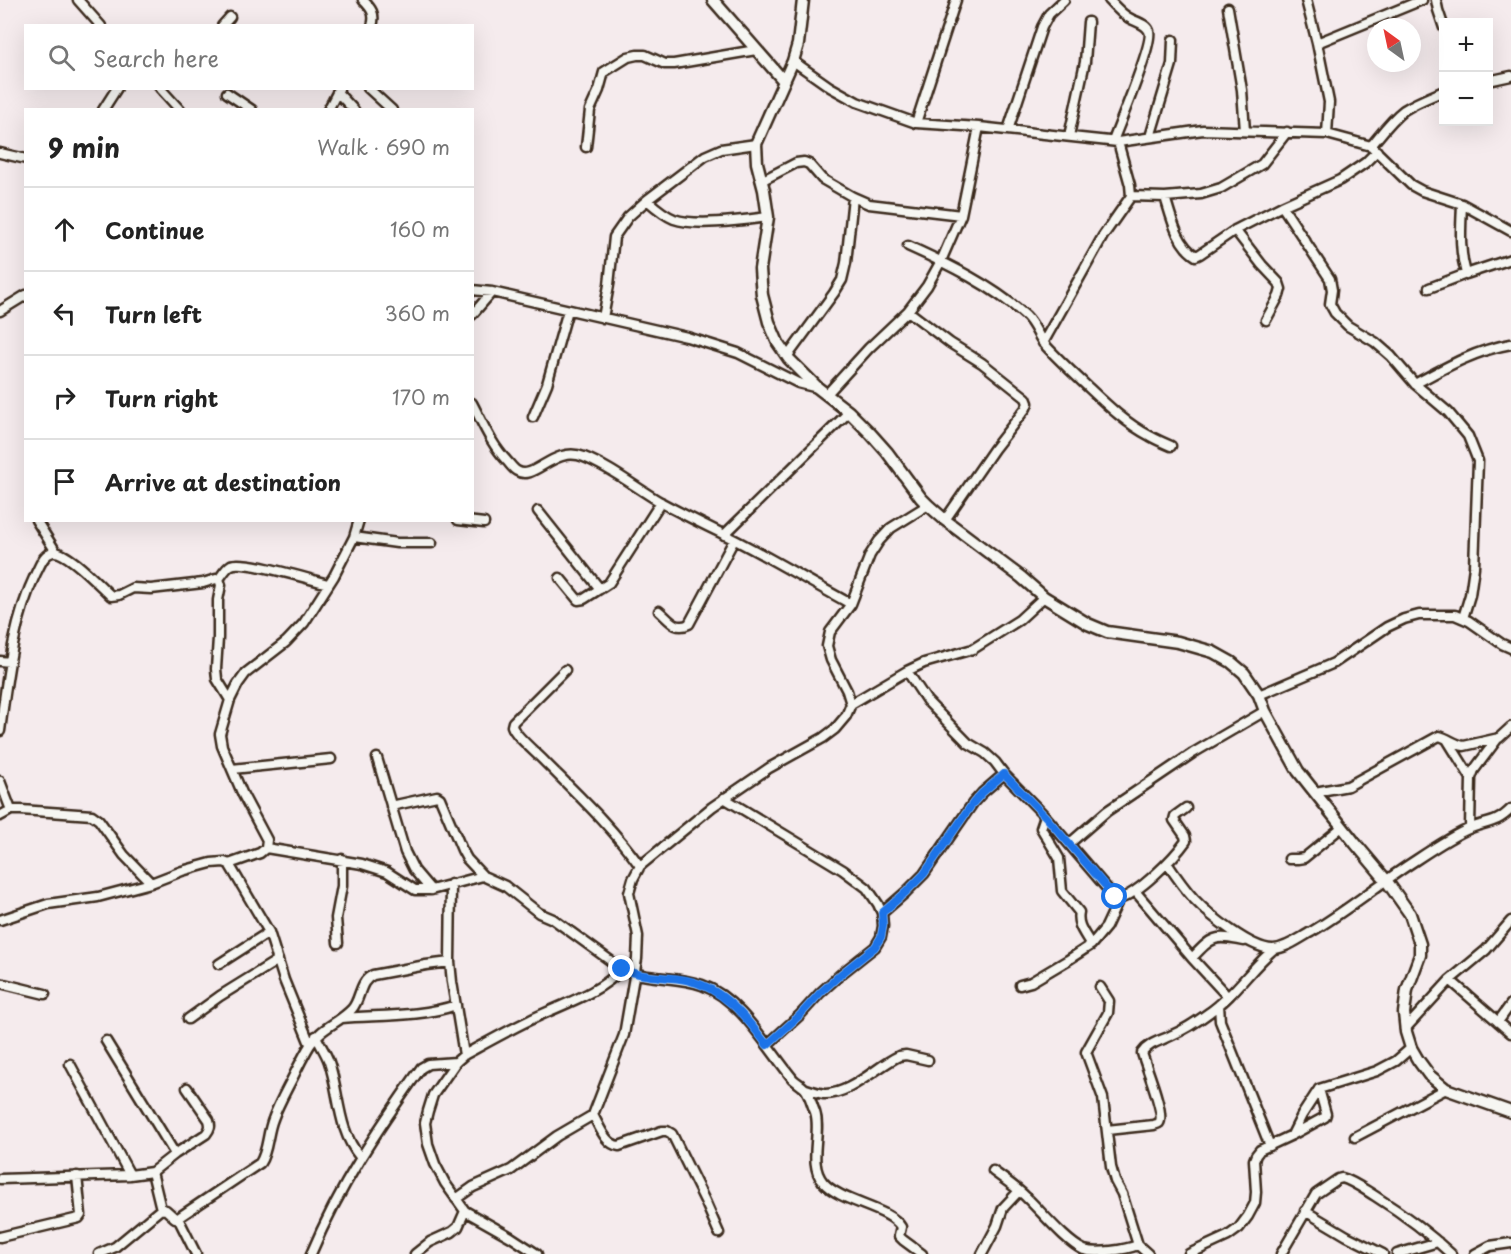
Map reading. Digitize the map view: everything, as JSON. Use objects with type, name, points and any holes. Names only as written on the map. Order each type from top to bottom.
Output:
[{"type":"street","points":[[78,0],[99,24]]},
{"type":"street","points":[[363,0],[373,12],[372,24]]},
{"type":"street","points":[[713,0],[783,80]]},
{"type":"street","points":[[803,0],[798,44],[793,61],[756,144],[757,163],[768,217],[760,269],[762,295],[769,322],[778,343],[788,357],[822,392],[849,412],[871,434],[928,505],[1044,597],[1088,624],[1107,632],[1178,642],[1221,655],[1244,673],[1259,695],[1265,711],[1298,771],[1386,880],[1410,914],[1420,945],[1419,961],[1407,990],[1404,1014],[1405,1029],[1411,1048],[1429,1074],[1446,1089],[1511,1112]]},
{"type":"street","points":[[915,123],[956,0]]},
{"type":"street","points":[[1008,130],[1042,27],[1049,14],[1064,0]]},
{"type":"street","points":[[1109,0],[1126,16],[1145,26],[1150,34],[1147,50],[1116,142],[1131,196]]},
{"type":"street","points":[[1306,0],[1329,102],[1327,134]]},
{"type":"street","points":[[1317,43],[1422,0]]},
{"type":"street","points":[[1436,0],[1440,18]]},
{"type":"street","points":[[1228,8],[1242,90],[1245,131]]},
{"type":"street","points":[[224,24],[230,17]]},
{"type":"street","points":[[1070,136],[1085,62],[1088,22]]},
{"type":"street","points":[[1150,137],[1172,64],[1173,40]]},
{"type":"street","points":[[586,147],[590,110],[600,90],[604,72],[628,57],[637,54],[645,55],[665,64],[674,64],[756,50]]},
{"type":"street","points":[[793,61],[830,87],[857,102],[915,123],[979,127],[1116,142],[1203,130],[1327,134],[1374,148],[1411,185],[1462,204],[1511,231]]},
{"type":"street","points":[[1493,80],[1511,76]]},
{"type":"street","points":[[104,108],[116,90]]},
{"type":"street","points":[[163,90],[178,108]]},
{"type":"street","points":[[329,108],[338,90],[352,108]]},
{"type":"street","points":[[370,90],[390,108]]},
{"type":"street","points":[[228,93],[249,108]]},
{"type":"street","points":[[1165,197],[1175,228],[1184,244],[1196,256],[1235,230],[1340,180],[1365,163],[1389,124],[1404,110],[1439,93]]},
{"type":"street","points":[[822,392],[908,311],[927,286],[941,261],[961,215],[979,127]]},
{"type":"street","points":[[1131,196],[1165,197],[1201,194],[1221,188],[1262,164],[1287,132]]},
{"type":"street","points":[[603,318],[614,237],[628,217],[713,152],[756,144]]},
{"type":"street","points":[[0,153],[24,159]]},
{"type":"street","points":[[761,181],[796,163],[804,162],[809,164],[822,179],[853,198],[869,204],[961,215]]},
{"type":"street","points":[[1044,343],[1103,236],[1131,196]]},
{"type":"street","points":[[788,357],[842,280],[853,198]]},
{"type":"street","points":[[647,201],[675,219],[690,222],[734,221],[768,217]]},
{"type":"street","points":[[1462,204],[1461,257],[1466,274]]},
{"type":"street","points":[[1282,206],[1330,279],[1332,290],[1330,304],[1335,313],[1348,326],[1375,342],[1391,356],[1415,384],[1448,412],[1468,436],[1478,461],[1474,567],[1464,618]]},
{"type":"street","points":[[1235,230],[1279,283],[1281,289],[1279,296],[1266,320]]},
{"type":"street","points":[[908,246],[941,261],[993,291],[1023,314],[1035,327],[1044,343],[1066,367],[1108,406],[1149,436],[1171,446]]},
{"type":"street","points":[[1429,288],[1511,259]]},
{"type":"street","points":[[474,290],[492,292],[687,337],[738,353],[798,383],[822,392]]},
{"type":"street","points":[[474,313],[492,292]]},
{"type":"street","points":[[0,311],[24,296]]},
{"type":"street","points":[[533,417],[547,384],[568,310]]},
{"type":"street","points":[[908,311],[950,343],[982,363],[1026,398],[1028,403],[945,520]]},
{"type":"street","points":[[1415,384],[1453,363],[1511,344]]},
{"type":"street","points":[[474,407],[488,437],[517,471],[530,473],[555,458],[569,454],[582,456],[661,502],[851,604]]},
{"type":"street","points":[[724,535],[849,412]]},
{"type":"street","points":[[560,578],[578,600],[600,589],[611,580],[661,502]]},
{"type":"street","points":[[851,704],[831,660],[827,646],[830,632],[851,604],[870,555],[879,541],[891,528],[928,505]]},
{"type":"street","points":[[538,511],[600,589]]},
{"type":"street","points":[[37,522],[56,552]]},
{"type":"street","points":[[0,920],[48,904],[98,897],[151,883],[211,863],[229,864],[260,853],[266,848],[267,840],[243,795],[222,746],[220,734],[230,700],[238,684],[246,673],[286,642],[304,623],[354,537],[358,522]]},
{"type":"street","points":[[474,522],[484,523]]},
{"type":"street","points":[[354,537],[397,543],[432,543]]},
{"type":"street","points":[[659,610],[677,627],[683,628],[689,624],[734,540]]},
{"type":"street","points":[[0,731],[10,662],[25,600],[43,560],[51,553],[56,552],[67,556],[111,596],[115,597],[132,588],[151,589],[219,579],[231,565],[237,564],[251,565],[328,584]]},
{"type":"street","points":[[219,579],[221,585],[218,600],[216,669],[217,680],[230,700]]},
{"type":"street","points":[[456,1199],[473,1187],[511,1170],[557,1136],[593,1115],[624,1035],[638,936],[629,893],[640,866],[724,798],[835,729],[846,716],[851,704],[924,663],[974,649],[1019,620],[1044,597]]},
{"type":"street","points":[[1259,695],[1334,663],[1387,627],[1419,615],[1455,615],[1464,618],[1511,648]]},
{"type":"street","points":[[0,661],[10,662]]},
{"type":"street","points":[[565,669],[513,722],[513,731],[604,821],[640,866]]},
{"type":"street","points":[[907,671],[927,701],[947,723],[968,743],[986,753],[995,762],[1110,892],[1119,899]]},
{"type":"street","points":[[1069,844],[1107,811],[1192,753],[1265,711]]},
{"type":"street","points":[[1470,828],[1471,778],[1474,770],[1499,738],[1511,727]]},
{"type":"street","points":[[1315,792],[1348,786],[1439,736],[1458,746],[1499,738]]},
{"type":"street","points":[[1448,740],[1471,778]]},
{"type":"street","points":[[377,758],[409,861],[431,890]]},
{"type":"street","points":[[232,768],[331,759]]},
{"type":"street","points":[[882,913],[924,874],[973,803],[1004,774]]},
{"type":"street","points":[[0,781],[11,810]]},
{"type":"street","points":[[392,806],[437,796],[440,798],[462,850],[483,876],[505,886],[541,914],[553,919],[622,969],[634,974],[686,980],[705,985],[720,994],[750,1023],[795,1081],[806,1089],[824,1094],[835,1093],[865,1078],[899,1056],[906,1055],[928,1060]]},
{"type":"street","points":[[724,798],[843,870],[867,888],[882,913],[881,937],[875,947],[827,987],[767,1045]]},
{"type":"street","points":[[1119,899],[1136,891],[1167,863],[1186,841],[1174,820],[1175,816],[1186,808]]},
{"type":"street","points":[[1192,958],[1214,938],[1224,937],[1274,949],[1285,946],[1337,917],[1386,880],[1426,854],[1470,828],[1493,823],[1511,809]]},
{"type":"street","points":[[0,816],[11,810],[92,815],[99,820],[114,844],[151,883]]},
{"type":"street","points":[[1045,816],[1041,828],[1059,858],[1062,891],[1079,912],[1078,924],[1091,945]]},
{"type":"street","points":[[1289,859],[1304,858],[1342,827]]},
{"type":"street","points":[[266,848],[362,864],[387,872],[415,890],[431,890],[483,876]]},
{"type":"street","points":[[338,943],[336,918],[342,886],[342,859]]},
{"type":"street","points":[[1167,863],[1194,900],[1248,942]]},
{"type":"street","points":[[229,864],[269,932],[284,980],[310,1044]]},
{"type":"street","points":[[451,884],[450,962],[464,1055]]},
{"type":"street","points":[[1136,891],[1228,997]]},
{"type":"street","points":[[1020,985],[1031,982],[1091,945],[1106,927],[1119,899]]},
{"type":"street","points":[[1405,1029],[1450,980],[1486,950],[1511,921]]},
{"type":"street","points":[[219,964],[269,932]]},
{"type":"street","points":[[1107,1130],[1158,1123],[1161,1120],[1158,1098],[1142,1053],[1149,1045],[1185,1028],[1212,1011],[1274,949]]},
{"type":"street","points":[[188,1018],[278,960]]},
{"type":"street","points":[[178,1218],[260,1163],[265,1156],[273,1118],[310,1044],[324,1029],[351,1011],[357,1003],[364,982],[372,975],[450,962]]},
{"type":"street","points":[[537,1254],[465,1211],[444,1183],[428,1144],[425,1123],[433,1095],[456,1062],[464,1055],[531,1019],[593,992],[614,978],[622,969]]},
{"type":"street","points":[[1450,980],[1511,1033]]},
{"type":"street","points":[[0,983],[45,994]]},
{"type":"street","points":[[1100,987],[1109,1001],[1108,1013],[1086,1052],[1103,1098],[1111,1167],[1115,1181],[1122,1194],[1138,1245],[1148,1254]]},
{"type":"street","points":[[1498,1022],[1511,1004]]},
{"type":"street","points":[[342,1018],[422,1013],[456,1005]]},
{"type":"street","points":[[1219,1005],[1221,1021],[1269,1146]]},
{"type":"street","points":[[316,1036],[329,1061],[337,1102],[349,1141],[360,1157]]},
{"type":"street","points":[[106,1041],[175,1154]]},
{"type":"street","points":[[1292,1135],[1319,1089],[1377,1071],[1396,1061],[1411,1048]]},
{"type":"street","points":[[311,1254],[325,1220],[360,1157],[421,1068],[428,1064],[456,1062]]},
{"type":"street","points":[[70,1064],[130,1175]]},
{"type":"street","points":[[0,1179],[130,1175],[152,1172],[210,1130],[209,1120],[187,1088]]},
{"type":"street","points":[[806,1089],[816,1114],[815,1158],[822,1182],[837,1193],[891,1217],[901,1227],[899,1236],[922,1254]]},
{"type":"street","points":[[1189,1254],[1234,1233],[1248,1216],[1255,1203],[1254,1160],[1256,1155],[1260,1150],[1325,1117],[1319,1089]]},
{"type":"street","points":[[1355,1137],[1446,1089]]},
{"type":"street","points":[[593,1115],[612,1145],[619,1146],[662,1131],[672,1134],[719,1233]]},
{"type":"street","points":[[993,1171],[1019,1191],[1079,1251],[1126,1249],[1138,1245]]},
{"type":"street","points":[[152,1172],[161,1209]]},
{"type":"street","points":[[0,1237],[79,1218],[81,1215],[77,1176]]},
{"type":"street","points":[[1281,1254],[1316,1194],[1338,1179],[1345,1179],[1393,1208],[1451,1254]]},
{"type":"street","points":[[982,1254],[997,1226],[1003,1208],[1019,1191]]},
{"type":"street","points":[[161,1209],[178,1218],[196,1254]]},
{"type":"street","points":[[99,1254],[117,1251],[161,1209]]},
{"type":"street","points":[[415,1254],[430,1242],[458,1227],[465,1211]]},
{"type":"street","points":[[1305,1211],[1383,1254]]},
{"type":"street","points":[[1397,1254],[1437,1242]]},
{"type":"street","points":[[1475,1254],[1490,1246],[1511,1243]]},
{"type":"route","points":[[622,969],[634,974],[686,980],[705,985],[735,1007],[767,1045],[820,993],[875,947],[881,937],[882,913],[924,874],[973,803],[1004,774],[1045,816],[1115,897]]}]
